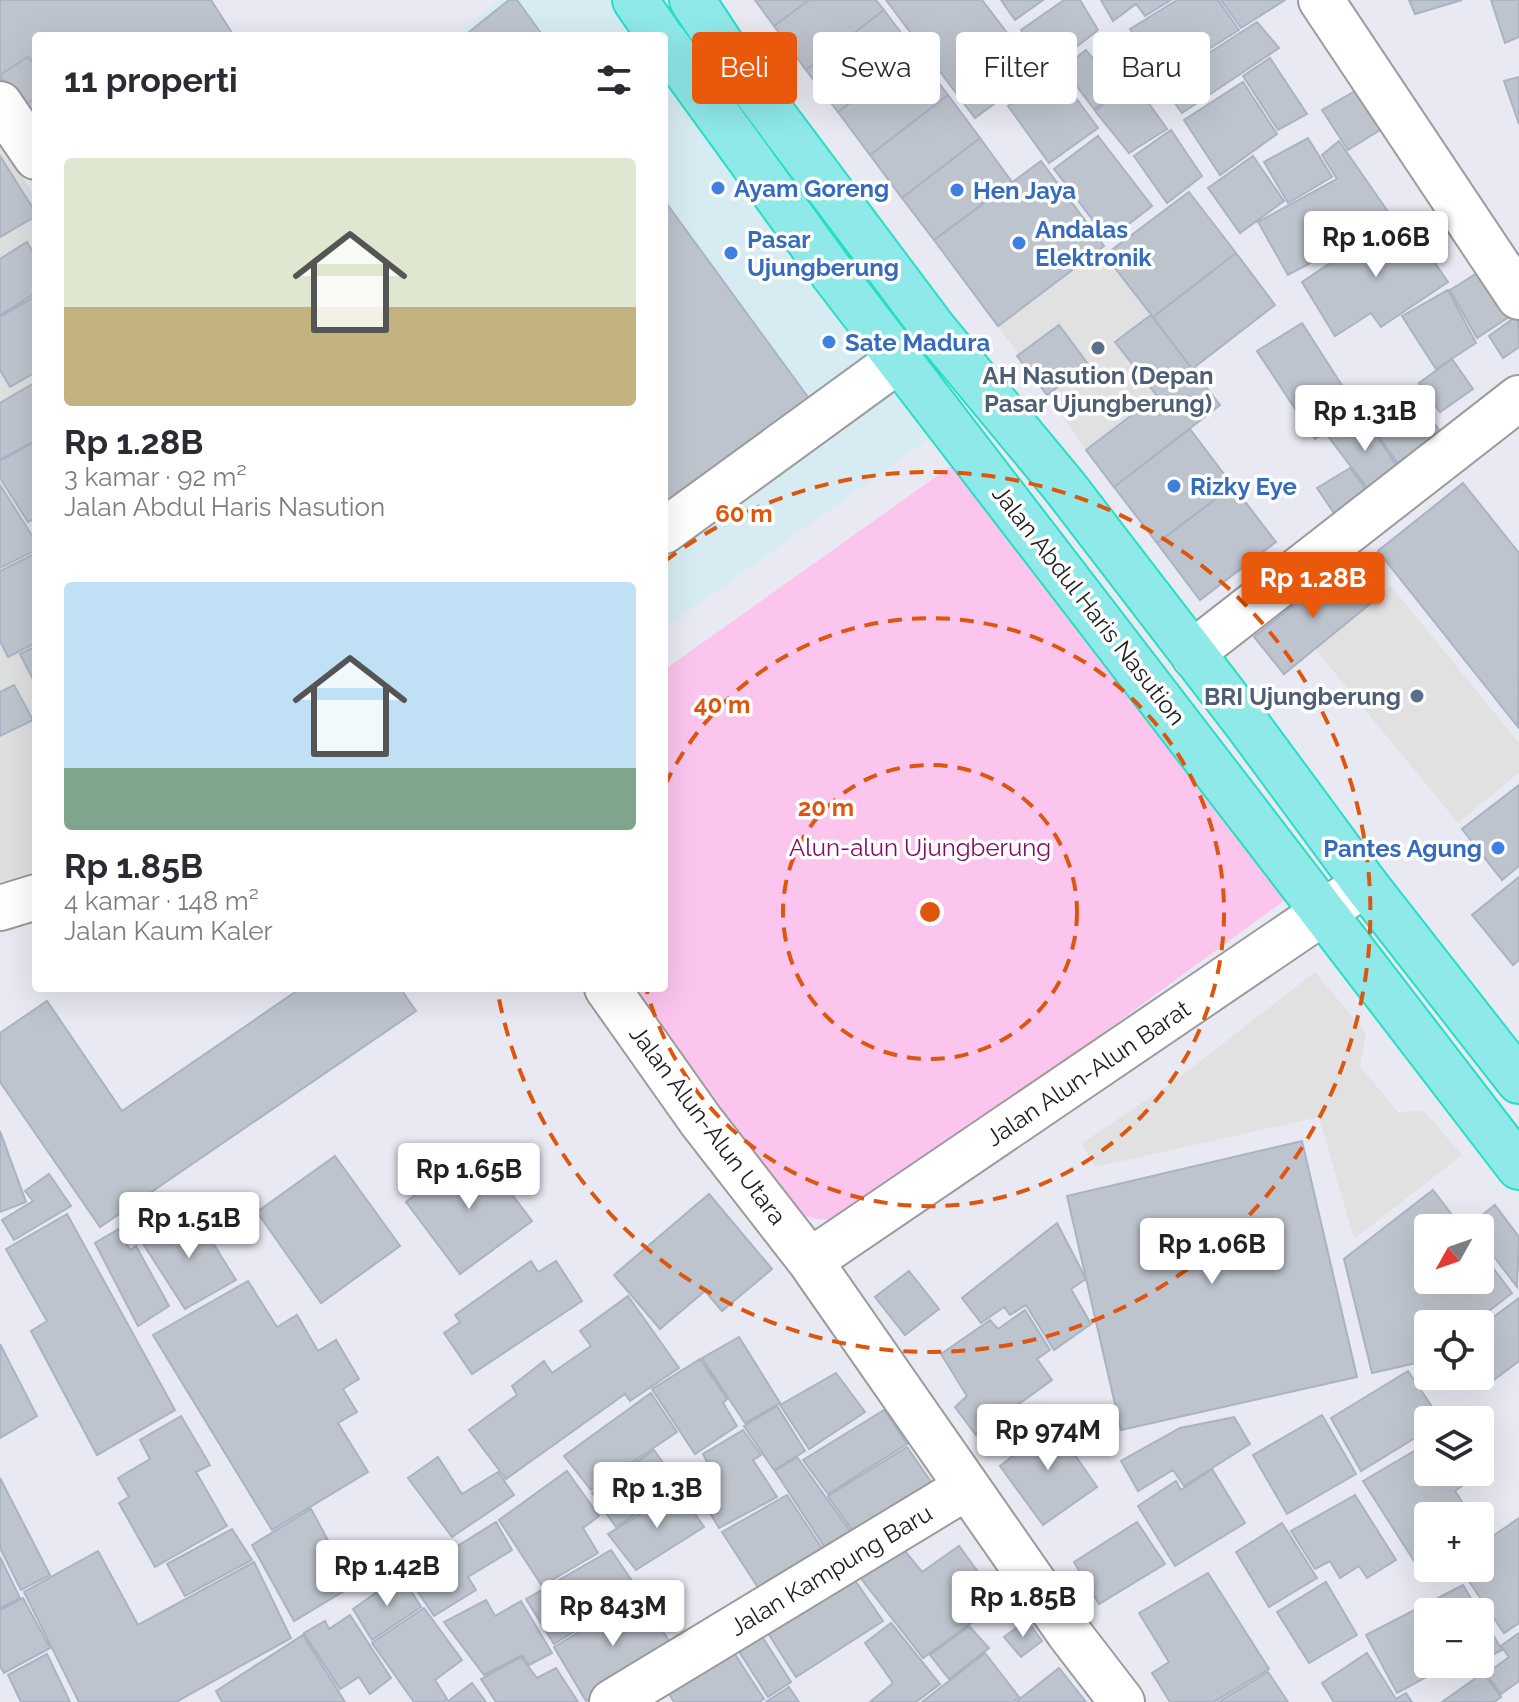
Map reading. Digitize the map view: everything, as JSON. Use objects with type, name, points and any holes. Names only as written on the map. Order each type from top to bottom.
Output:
[{"type":"highway","points":[[635,0],[657,32]]},
{"type":"highway","points":[[692,0],[725,50],[933,328],[1064,486],[1365,884],[1519,1081]]},
{"type":"highway","name":"Jalan Abdul Haris Nasution","points":[[668,47],[833,274],[1519,1167]]},
{"type":"street","points":[[1321,0],[1519,297]]},
{"type":"street","points":[[0,104],[32,151]]},
{"type":"street","points":[[668,528],[900,359]]},
{"type":"street","points":[[1194,656],[1206,642],[1519,398]]},
{"type":"street","name":"Jalan Alun-Alun Barat","points":[[810,1261],[1365,884]]},
{"type":"street","points":[[0,908],[32,898]]},
{"type":"street","name":"Jalan Alun-Alun Utara","points":[[610,992],[701,1121],[810,1261],[1069,1633],[1122,1702]]},
{"type":"street","name":"Jalan Kampung Baru","points":[[629,1698],[967,1487]]},
{"type":"shaded area","points":[[500,0],[613,0],[636,32],[459,32]]},
{"type":"shaded area","name":"Pasar Ujungberung","points":[[668,75],[933,436],[668,626]]},
{"type":"shaded area","points":[[0,144],[32,192],[32,872],[0,882]]},
{"type":"shaded area","name":"AH Nasution (Depan Pasar Ujungberung)","points":[[1100,250],[1151,315],[1116,342],[1157,396],[1086,450],[1047,395],[1088,363],[1059,325],[1019,355],[998,326]]},
{"type":"shaded area","name":"BRI Ujungberung","points":[[1391,586],[1519,743],[1519,773],[1458,823],[1315,649]]},
{"type":"shaded area","points":[[1315,972],[1366,1033],[1360,1066],[1398,1112],[1424,1111],[1462,1155],[1354,1239],[1319,1117],[1095,1167],[1082,1143],[1176,1080]]},
{"type":"green space","name":"Alun-alun Ujungberung","points":[[951,466],[1285,900],[856,1213],[838,1219],[804,1215],[786,1208],[631,992],[668,992],[668,667]]},
{"type":"building","points":[[0,0],[211,0],[231,32],[32,32],[32,131],[0,86]]},
{"type":"building","points":[[509,0],[517,0],[540,32],[469,32]]},
{"type":"building","points":[[755,0],[809,0],[774,26]]},
{"type":"building","points":[[809,0],[876,0],[884,10],[855,32],[813,32],[813,65],[806,70],[797,58],[797,32],[778,32],[774,26]]},
{"type":"building","points":[[886,0],[982,0],[1006,32],[956,32],[956,93],[940,72],[940,32],[910,32]]},
{"type":"building","points":[[1001,0],[1043,0],[1015,20]]},
{"type":"building","points":[[1064,0],[1080,0],[1098,30],[1077,46],[1077,32],[1021,30]]},
{"type":"building","points":[[1101,0],[1171,0],[1145,16],[1136,4],[1113,21]]},
{"type":"building","points":[[1177,0],[1218,0],[1239,30],[1210,48],[1210,32],[1132,32],[1130,29]]},
{"type":"building","points":[[1221,0],[1285,0],[1241,28]]},
{"type":"building","points":[[1409,0],[1462,0],[1415,14]]},
{"type":"building","points":[[1491,0],[1519,0],[1519,37],[1505,43]]},
{"type":"building","points":[[884,10],[900,32],[855,32]]},
{"type":"building","points":[[1257,22],[1279,48],[1210,94],[1210,52]]},
{"type":"building","points":[[1086,50],[1093,59],[1093,104],[1100,104],[1094,109],[1077,87],[1077,57]]},
{"type":"building","points":[[28,57],[32,61],[32,100],[20,108],[0,75]]},
{"type":"building","points":[[1270,58],[1307,114],[1278,130],[1243,76]]},
{"type":"building","points":[[813,65],[813,79],[806,70]]},
{"type":"building","points":[[1519,77],[1519,124],[1504,81]]},
{"type":"building","points":[[1243,82],[1277,134],[1220,175],[1184,120]]},
{"type":"building","points":[[940,84],[948,95],[940,101]]},
{"type":"building","points":[[1362,87],[1388,125],[1348,150],[1322,110]]},
{"type":"building","points":[[948,95],[980,138],[902,198],[870,155]]},
{"type":"building","points":[[1077,100],[1098,128],[1049,163],[1008,106],[1077,104]]},
{"type":"building","points":[[832,104],[849,104],[838,112]]},
{"type":"building","points":[[849,104],[936,104],[870,155],[838,112]]},
{"type":"building","points":[[964,104],[994,104],[975,118]]},
{"type":"building","points":[[1104,104],[1149,104],[1167,129],[1129,153],[1095,111]]},
{"type":"building","points":[[1175,104],[1195,104],[1182,113]]},
{"type":"building","points":[[1171,130],[1202,176],[1167,203],[1134,156]]},
{"type":"building","points":[[1098,136],[1152,206],[1108,240],[1054,169]]},
{"type":"building","name":"Hen Jaya","points":[[980,138],[1012,182],[934,240],[902,198]]},
{"type":"building","points":[[1308,138],[1332,177],[1288,203],[1264,162]]},
{"type":"building","points":[[1339,141],[1393,219],[1288,275],[1258,222],[1337,179],[1322,155]]},
{"type":"building","points":[[0,156],[32,207],[32,218],[0,237]]},
{"type":"building","points":[[1253,156],[1284,201],[1240,233],[1208,188]]},
{"type":"building","name":"Andalas Elektronik","points":[[1041,161],[1104,246],[998,326],[934,240]]},
{"type":"building","points":[[1189,192],[1236,253],[1153,317],[1105,255]]},
{"type":"building","points":[[668,205],[813,404],[668,508]]},
{"type":"building","points":[[1402,215],[1448,282],[1381,327],[1371,313],[1335,336],[1302,282]]},
{"type":"building","points":[[27,242],[32,250],[32,295],[0,315],[0,259]]},
{"type":"building","points":[[1236,253],[1275,305],[1192,369],[1153,317]]},
{"type":"building","points":[[1487,267],[1515,313],[1477,338],[1450,290]]},
{"type":"building","points":[[1448,290],[1476,343],[1436,369],[1402,316]]},
{"type":"building","points":[[32,298],[32,374],[10,387],[0,370],[0,317]]},
{"type":"building","points":[[1151,315],[1220,405],[1114,487],[1086,450],[1157,396],[1115,342]]},
{"type":"building","points":[[1518,315],[1519,347],[1503,358],[1489,336]]},
{"type":"building","points":[[1302,323],[1359,412],[1315,439],[1257,351]]},
{"type":"building","points":[[1059,325],[1088,364],[1047,395],[1017,356]]},
{"type":"building","points":[[1452,359],[1473,389],[1440,412],[1419,383]]},
{"type":"building","points":[[32,384],[32,442],[0,460],[0,403]]},
{"type":"building","points":[[1409,391],[1447,440],[1403,471],[1366,418]]},
{"type":"building","points":[[1361,414],[1401,472],[1371,493],[1327,435]]},
{"type":"building","name":"Rizky Eye","points":[[1190,429],[1233,486],[1157,543],[1114,487]]},
{"type":"building","points":[[32,443],[32,520],[28,522],[0,478],[0,461]]},
{"type":"building","points":[[1350,468],[1369,493],[1336,516],[1317,488]]},
{"type":"building","points":[[1463,483],[1519,553],[1518,727],[1378,551]]},
{"type":"building","points":[[0,485],[32,536],[32,552],[0,568]]},
{"type":"building","points":[[1233,486],[1276,542],[1200,600],[1157,543]]},
{"type":"building","points":[[32,555],[32,645],[8,657],[0,641],[0,571]]},
{"type":"building","points":[[1342,566],[1371,603],[1284,674],[1254,637]]},
{"type":"building","points":[[32,648],[32,677],[20,654]]},
{"type":"building","points":[[14,685],[32,720],[0,736],[0,692]]},
{"type":"building","name":"Pantes Agung","points":[[1519,785],[1519,866],[1502,880],[1462,829]]},
{"type":"building","points":[[1519,877],[1519,960],[1513,965],[1472,915]]},
{"type":"building","points":[[295,992],[403,992],[416,1011],[100,1227],[0,1082],[0,1033],[47,1001],[122,1111]]},
{"type":"building","points":[[0,1131],[26,1202],[0,1212]]},
{"type":"building","points":[[1302,1141],[1357,1377],[1121,1430],[1067,1196]]},
{"type":"building","points":[[1302,1141],[1357,1377],[1121,1430],[1067,1196]]},
{"type":"building","points":[[477,1148],[532,1221],[460,1274],[406,1202]]},
{"type":"building","points":[[335,1156],[400,1246],[321,1303],[257,1212]]},
{"type":"building","points":[[49,1174],[71,1206],[14,1240],[2,1220],[33,1201],[25,1191]]},
{"type":"building","points":[[1433,1190],[1451,1214],[1414,1214],[1414,1294],[1494,1294],[1494,1269],[1512,1293],[1490,1310],[1414,1310],[1414,1363],[1372,1373],[1344,1259]]},
{"type":"building","points":[[709,1194],[772,1269],[722,1311],[705,1291],[660,1329],[614,1275]]},
{"type":"building","points":[[1495,1205],[1519,1237],[1517,1287],[1494,1257],[1494,1214],[1483,1214]]},
{"type":"building","points":[[193,1211],[236,1280],[185,1309],[142,1242]]},
{"type":"building","points":[[67,1214],[175,1410],[97,1455],[31,1331],[47,1321],[6,1249]]},
{"type":"building","points":[[1057,1223],[1086,1279],[1071,1289],[1091,1324],[1054,1350],[1026,1305],[1010,1315],[1004,1307],[981,1323],[962,1298]]},
{"type":"building","points":[[119,1229],[130,1250],[136,1246],[169,1306],[138,1326],[95,1243]]},
{"type":"building","points":[[531,1261],[538,1272],[556,1261],[582,1301],[472,1374],[444,1333],[460,1322],[455,1315]]},
{"type":"building","points":[[909,1271],[939,1309],[905,1335],[875,1297]]},
{"type":"building","points":[[248,1281],[277,1327],[297,1315],[318,1351],[336,1340],[359,1379],[343,1389],[357,1412],[338,1423],[368,1472],[272,1530],[153,1335]]},
{"type":"building","points":[[628,1296],[679,1368],[630,1401],[625,1394],[506,1479],[469,1430],[517,1395],[512,1386],[544,1361],[552,1373],[591,1346],[580,1331]]},
{"type":"building","points":[[1519,1298],[1519,1361],[1494,1380],[1494,1317]]},
{"type":"building","points":[[1025,1310],[1050,1350],[1037,1359],[1052,1380],[976,1435],[955,1407],[967,1396],[941,1354],[990,1320],[998,1329]]},
{"type":"building","points":[[739,1337],[780,1403],[745,1423],[702,1358]]},
{"type":"building","points":[[0,1344],[37,1416],[0,1438]]},
{"type":"building","points":[[700,1359],[727,1399],[723,1403],[737,1426],[695,1454],[652,1389]]},
{"type":"building","points":[[1408,1371],[1414,1380],[1414,1390],[1421,1390],[1432,1406],[1414,1406],[1414,1439],[1361,1471],[1331,1418]]},
{"type":"building","points":[[836,1373],[865,1412],[809,1449],[780,1405]]},
{"type":"building","points":[[651,1393],[677,1432],[591,1490],[564,1456]]},
{"type":"building","points":[[777,1406],[805,1451],[774,1470],[744,1426]]},
{"type":"building","points":[[884,1410],[907,1444],[828,1494],[803,1460]]},
{"type":"building","points":[[1046,1413],[1097,1487],[1043,1525],[1000,1466],[1036,1438],[1028,1427]]},
{"type":"building","points":[[1322,1415],[1356,1474],[1287,1514],[1253,1455]]},
{"type":"building","points":[[181,1416],[210,1465],[196,1472],[227,1526],[155,1567],[119,1503],[129,1497],[118,1478],[150,1459],[140,1440]]},
{"type":"building","points":[[1234,1417],[1250,1444],[1184,1486],[1173,1470],[1138,1491],[1121,1461],[1180,1428]]},
{"type":"building","points":[[743,1430],[761,1455],[753,1460],[777,1497],[719,1528],[688,1477],[708,1464],[703,1454]]},
{"type":"building","points":[[907,1447],[936,1489],[860,1541],[828,1496]]},
{"type":"building","points":[[654,1450],[679,1485],[616,1527],[592,1493]]},
{"type":"building","points":[[1414,1451],[1414,1486],[1462,1486],[1455,1491],[1462,1502],[1414,1502],[1414,1561],[1363,1481]]},
{"type":"building","points":[[438,1457],[462,1494],[498,1472],[514,1495],[452,1537],[408,1478]]},
{"type":"building","points":[[797,1457],[858,1542],[831,1557],[775,1471]]},
{"type":"building","points":[[1212,1469],[1245,1523],[1175,1566],[1138,1506],[1176,1481],[1181,1490]]},
{"type":"building","points":[[567,1471],[599,1516],[583,1528],[598,1553],[542,1586],[499,1520]]},
{"type":"building","points":[[0,1478],[50,1575],[21,1590],[0,1548]]},
{"type":"building","points":[[679,1490],[704,1527],[636,1570],[608,1534]]},
{"type":"building","points":[[787,1495],[829,1559],[759,1589],[722,1532]]},
{"type":"building","points":[[1355,1495],[1396,1560],[1367,1578],[1359,1566],[1340,1578],[1330,1561],[1315,1569],[1291,1531]]},
{"type":"building","points":[[311,1509],[336,1555],[328,1559],[346,1590],[294,1621],[252,1545]]},
{"type":"building","points":[[1519,1518],[1519,1623],[1504,1633],[1494,1618],[1494,1598],[1480,1598],[1469,1582],[1494,1582],[1494,1535]]},
{"type":"building","points":[[496,1522],[512,1550],[468,1577],[476,1590],[434,1616],[408,1577]]},
{"type":"building","points":[[1137,1522],[1165,1564],[1099,1604],[1074,1562]]},
{"type":"building","points":[[1282,1523],[1317,1578],[1269,1607],[1236,1552]]},
{"type":"building","points":[[232,1529],[252,1560],[185,1596],[167,1564]]},
{"type":"building","points":[[900,1545],[922,1572],[959,1546],[1000,1602],[923,1658],[859,1576]]},
{"type":"building","points":[[611,1550],[639,1591],[554,1644],[526,1599]]},
{"type":"building","points":[[98,1551],[138,1625],[254,1562],[291,1638],[176,1702],[79,1702],[24,1592]]},
{"type":"building","points":[[0,1557],[20,1598],[0,1608]]},
{"type":"building","points":[[1208,1573],[1269,1669],[1213,1702],[1170,1702],[1152,1673],[1169,1662],[1139,1613]]},
{"type":"building","points":[[401,1575],[421,1607],[372,1640],[353,1609]]},
{"type":"building","points":[[852,1576],[883,1621],[796,1677],[766,1630]]},
{"type":"building","points":[[1326,1582],[1357,1635],[1309,1663],[1277,1612]]},
{"type":"building","points":[[1463,1585],[1471,1598],[1438,1598]]},
{"type":"building","points":[[640,1596],[673,1647],[586,1701],[554,1647]]},
{"type":"building","points":[[23,1598],[50,1648],[4,1673],[0,1666],[0,1610]]},
{"type":"building","points":[[486,1600],[495,1616],[521,1601],[552,1653],[529,1665],[522,1655],[484,1675],[444,1622]]},
{"type":"building","points":[[424,1608],[462,1660],[435,1680],[447,1699],[443,1702],[414,1702],[372,1643]]},
{"type":"building","points":[[1414,1610],[1414,1678],[1425,1678],[1397,1693],[1366,1635]]},
{"type":"building","points":[[350,1615],[391,1678],[370,1694],[359,1677],[340,1689],[304,1633],[325,1621],[329,1629]]},
{"type":"building","points":[[1027,1620],[1042,1641],[1021,1657],[1004,1637]]},
{"type":"building","points":[[891,1623],[940,1684],[916,1702],[870,1702],[893,1683],[865,1643]]},
{"type":"building","points":[[969,1626],[989,1648],[949,1679],[930,1655]]},
{"type":"building","points":[[756,1627],[791,1682],[768,1697],[733,1642]]},
{"type":"building","points":[[1519,1633],[1519,1681],[1501,1694],[1489,1678],[1494,1678],[1494,1668],[1509,1657],[1501,1646]]},
{"type":"building","points":[[303,1635],[345,1702],[222,1702],[216,1691]]},
{"type":"building","points":[[1494,1637],[1502,1650],[1494,1654]]},
{"type":"building","points":[[729,1645],[764,1699],[759,1702],[674,1702],[665,1687]]},
{"type":"building","points":[[985,1653],[1019,1697],[1012,1702],[922,1702]]},
{"type":"building","points":[[1367,1653],[1396,1699],[1406,1693],[1412,1702],[1334,1702],[1322,1683]]},
{"type":"building","points":[[47,1654],[70,1702],[21,1702],[8,1675]]},
{"type":"building","points":[[521,1657],[537,1678],[556,1668],[578,1702],[496,1702],[481,1679]]},
{"type":"building","points":[[1059,1668],[1086,1702],[1016,1702]]},
{"type":"building","points":[[1268,1672],[1288,1702],[1218,1702]]},
{"type":"building","points":[[1476,1678],[1487,1678],[1501,1697],[1494,1702],[1442,1702]]},
{"type":"building","points":[[472,1683],[486,1702],[447,1702]]},
{"type":"building","points":[[789,1687],[799,1702],[766,1702]]},
{"type":"place","name":"Ayam Goreng","points":[[718,188]]},
{"type":"place","name":"Hen Jaya","points":[[957,190]]},
{"type":"place","name":"Andalas Elektronik","points":[[1019,243]]},
{"type":"place","name":"Pasar Ujungberung","points":[[731,253]]},
{"type":"place","name":"Sate Madura","points":[[829,342]]},
{"type":"place","name":"AH Nasution (Depan Pasar Ujungberung)","points":[[1098,348]]},
{"type":"place","name":"Rizky Eye","points":[[1174,486]]},
{"type":"place","name":"BRI Ujungberung","points":[[1417,696]]},
{"type":"place","name":"Pantes Agung","points":[[1498,848]]}]
